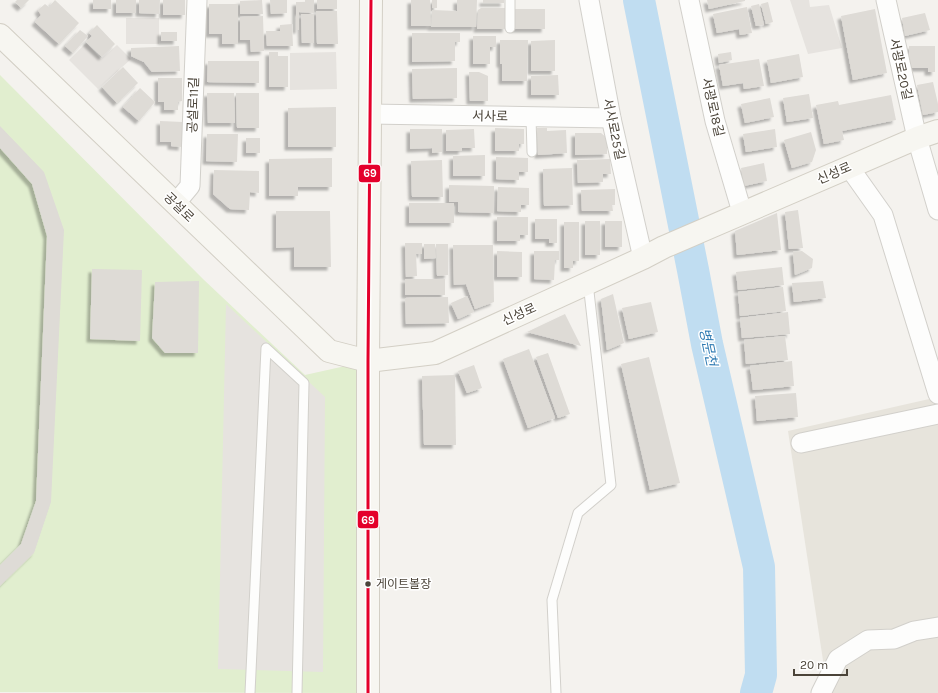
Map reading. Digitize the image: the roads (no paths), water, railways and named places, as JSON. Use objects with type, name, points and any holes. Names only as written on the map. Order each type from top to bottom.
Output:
[{"type":"street","name":"공설로11길","points":[[175,204],[190,186],[197,0]]},
{"type":"street","points":[[368,693],[369,114],[371,0]]},
{"type":"street","name":"서사로25길","points":[[589,0],[611,118],[643,258]]},
{"type":"street","name":"서광로18길","points":[[689,0],[736,215]]},
{"type":"street","name":"서광로20길","points":[[886,0],[917,138],[938,210]]},
{"type":"street","name":"공설로","points":[[0,35],[329,351],[368,361]]},
{"type":"street","name":"서사로","points":[[369,114],[611,118]]},
{"type":"street","name":"신성로","points":[[368,361],[435,353],[736,215],[917,138],[938,131]]},
{"type":"street","points":[[849,167],[883,215],[938,394]]},
{"type":"street","points":[[801,443],[938,414]]},
{"type":"street","points":[[821,693],[838,659],[868,640],[894,639],[914,631],[938,627]]},
{"type":"lane","points":[[510,0],[510,28]]},
{"type":"lane","points":[[531,117],[532,152]]},
{"type":"lane","points":[[556,693],[552,600],[578,513],[611,485],[588,283]]},
{"type":"lane","points":[[250,693],[266,348],[304,383],[297,693]]},
{"type":"waterway","name":"병문천","points":[[639,0],[707,344],[759,567],[761,675],[756,693]]},
{"type":"place","name":"게이트볼장","points":[[368,584]]}]
